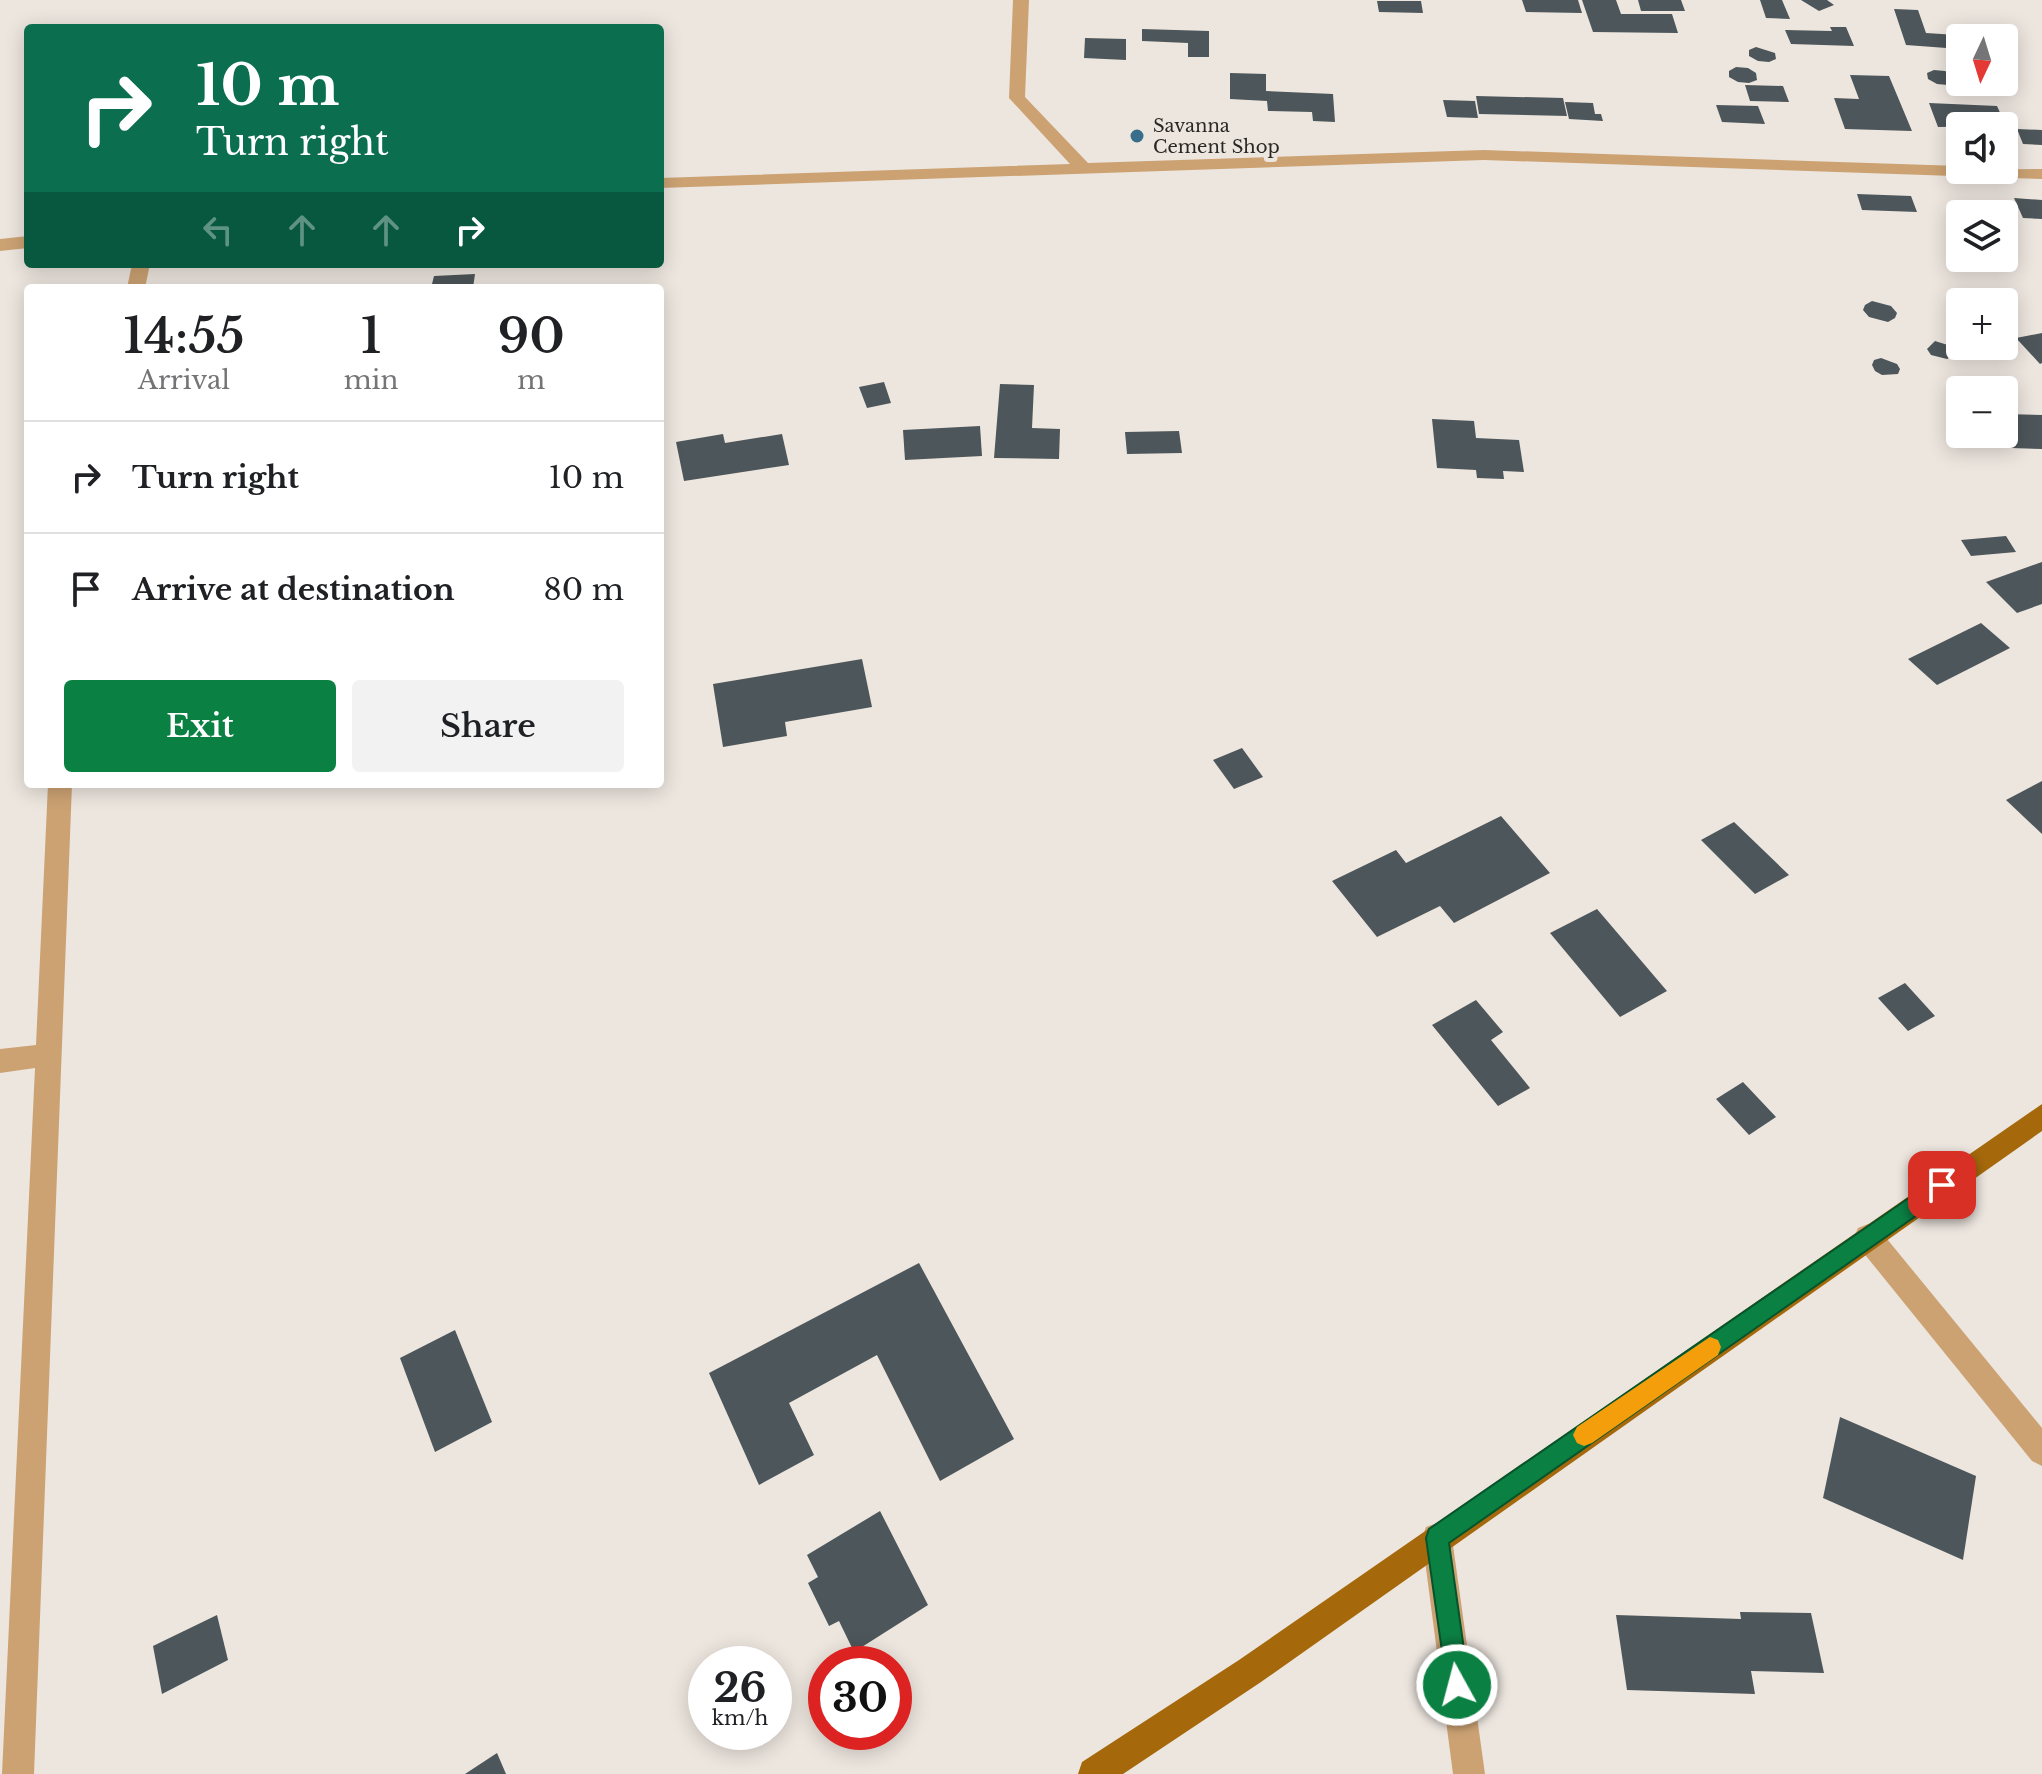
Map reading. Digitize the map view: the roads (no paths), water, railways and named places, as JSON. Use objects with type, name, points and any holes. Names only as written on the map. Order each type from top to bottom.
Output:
[{"type":"main road","points":[[1094,1774],[1250,1671],[2042,1116]]},
{"type":"street","points":[[1021,0],[1017,98],[1085,170]]},
{"type":"street","points":[[664,183],[1484,155],[2042,174]]},
{"type":"street","points":[[0,245],[24,242]]},
{"type":"street","points":[[18,1774],[60,788]]},
{"type":"street","points":[[0,1061],[48,1055]]},
{"type":"street","points":[[1868,1237],[2042,1451]]},
{"type":"street","points":[[1437,1538],[1469,1774]]},
{"type":"place","name":"Savanna Cement Shop","points":[[1137,136]]}]
